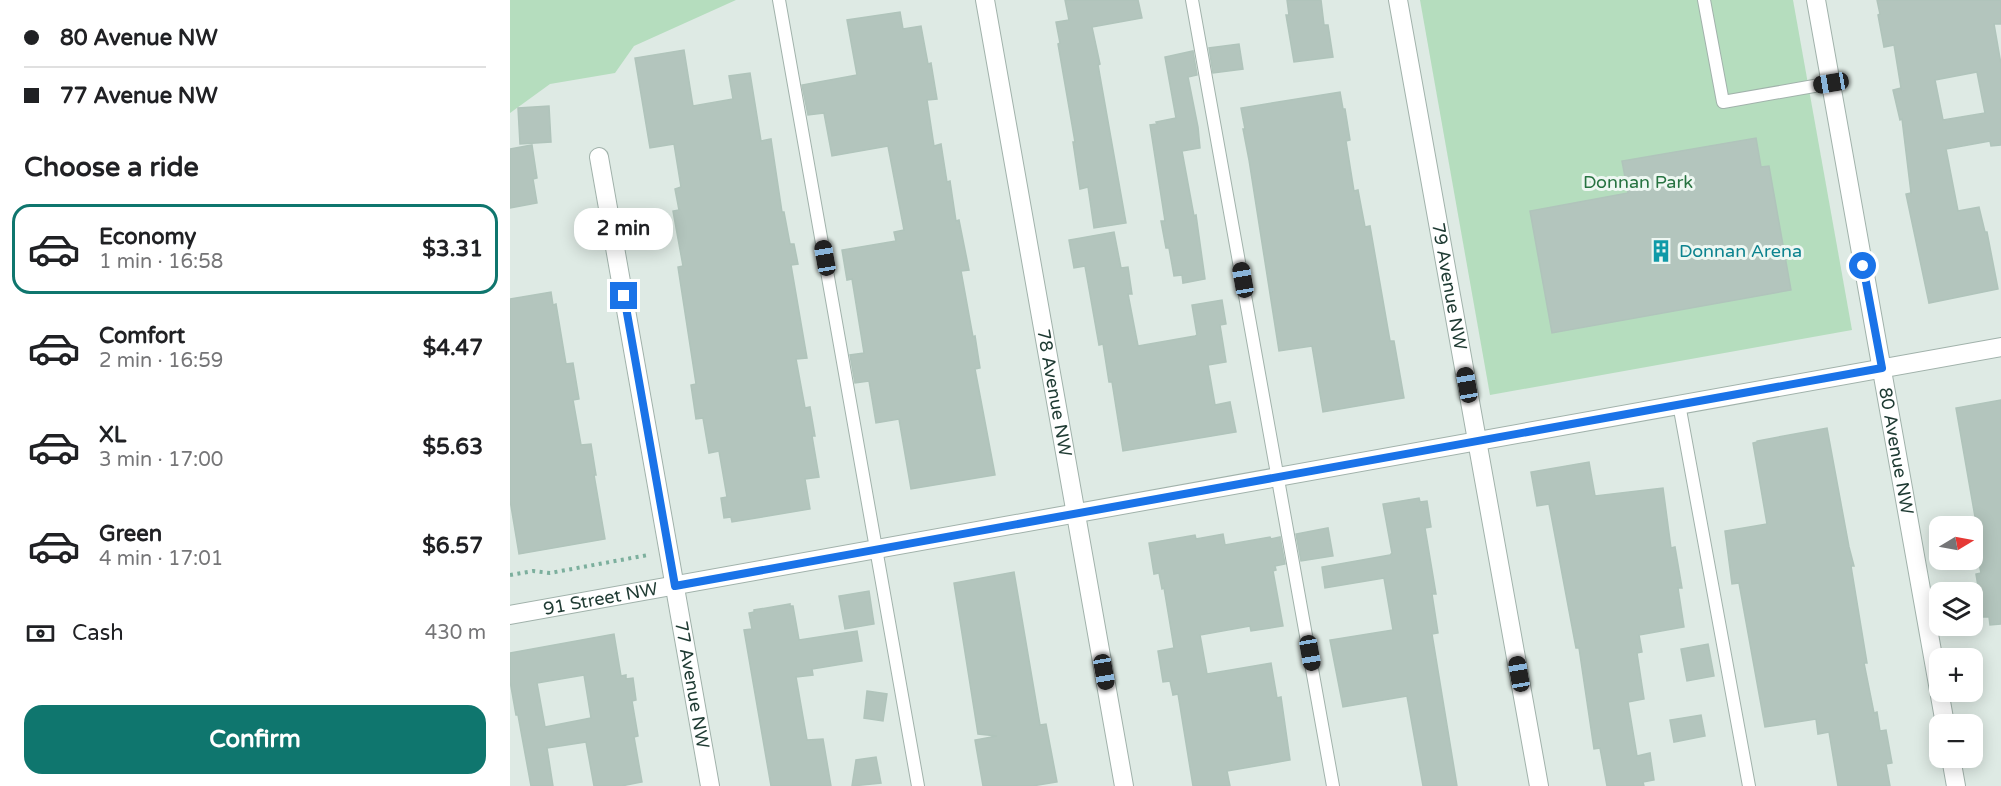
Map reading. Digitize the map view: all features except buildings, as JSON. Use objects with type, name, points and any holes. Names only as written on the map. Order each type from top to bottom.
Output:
[{"type":"street","name":"78 Avenue NW","points":[[985,0],[1124,786]]},
{"type":"street","name":"79 Avenue NW","points":[[1398,0],[1539,786]]},
{"type":"street","name":"80 Avenue NW","points":[[1816,0],[1943,714]]},
{"type":"street","name":"77 Avenue NW","points":[[599,157],[710,786]]},
{"type":"street","name":"91 Street NW","points":[[510,615],[2001,346]]},
{"type":"street","points":[[1953,768],[1956,786]]},
{"type":"lane","points":[[779,0],[918,786]]},
{"type":"lane","points":[[1191,0],[1333,786]]},
{"type":"lane","points":[[1704,0],[1723,102],[1831,83]]},
{"type":"lane","points":[[1679,404],[1749,786]]},
{"type":"path","points":[[510,575],[533,571],[550,573],[650,555]]},
{"type":"green space","points":[[510,0],[736,0],[634,46],[615,73],[550,84],[510,113]]},
{"type":"green space","name":"Donnan Park","points":[[1420,0],[1793,0],[1852,330],[1490,395]]},
{"type":"place","name":"Donnan Arena","points":[[1661,251]]},
{"type":"route","points":[[624,296],[675,586],[1882,368],[1863,266]]}]
